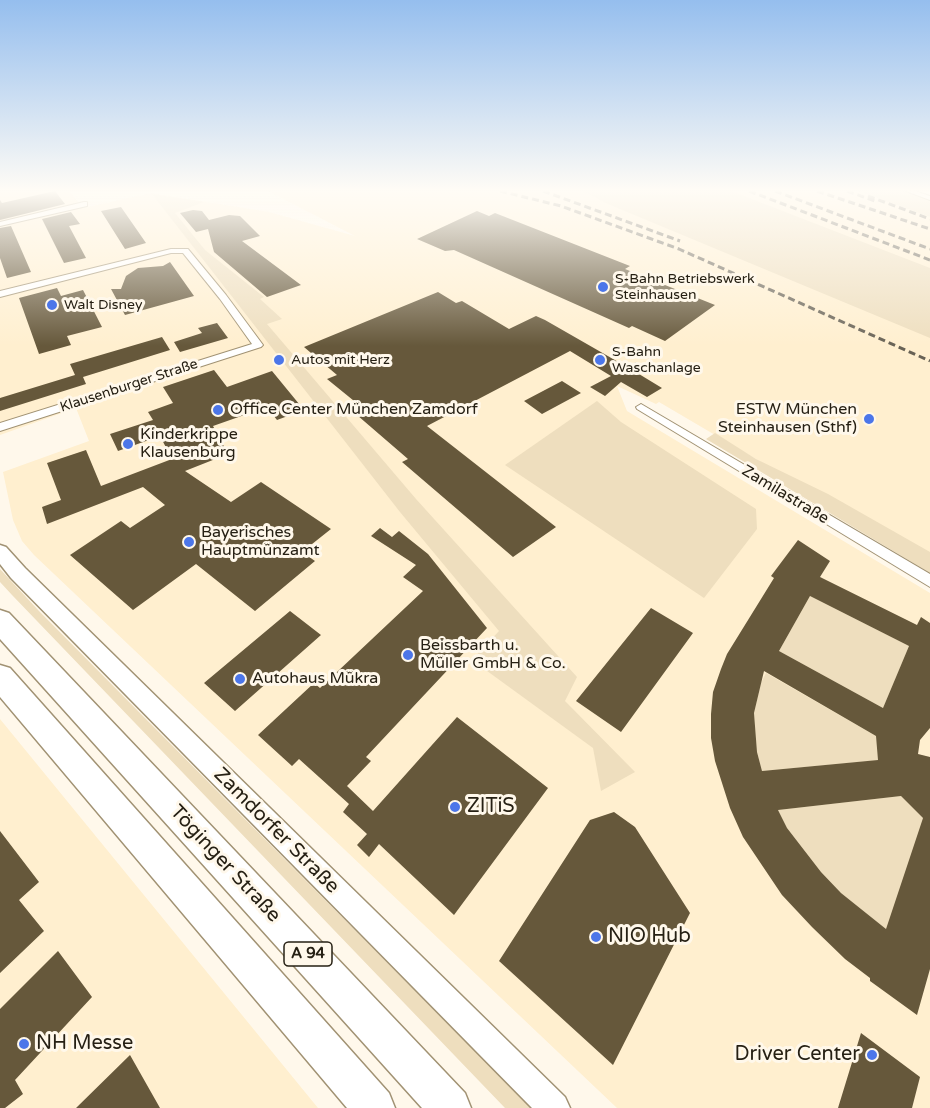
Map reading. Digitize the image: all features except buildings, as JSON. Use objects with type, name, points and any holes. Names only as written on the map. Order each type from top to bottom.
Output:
[{"type":"highway","name":"Töginger Straße","points":[[0,621],[450,1108]]},
{"type":"highway","points":[[0,677],[374,1108]]},
{"type":"street","name":"Klausenburger Straße","points":[[0,294],[181,250],[189,254],[258,345],[0,428]]},
{"type":"street","name":"Zamilastraße","points":[[641,407],[930,581]]},
{"type":"street","name":"Zamdorfer Straße","points":[[0,552],[18,573],[554,1108]]},
{"type":"shaded area","points":[[0,243],[930,243],[930,559],[902,545],[659,402],[656,404],[617,386],[627,411],[930,593],[930,1108],[617,1108],[34,555],[22,541],[13,520],[3,472],[89,441],[76,408],[0,435]]},
{"type":"shaded area","points":[[190,243],[199,243],[205,250],[264,297],[260,299],[282,319],[267,324],[416,499],[577,677],[565,701],[635,772],[601,791],[593,748],[472,660],[499,631],[400,512]]},
{"type":"shaded area","points":[[701,243],[865,243],[930,268],[930,338]]},
{"type":"shaded area","points":[[597,401],[621,422],[756,509],[757,529],[704,598],[505,465]]},
{"type":"shaded area","points":[[715,433],[756,459],[828,494],[930,552],[930,573],[706,439]]},
{"type":"shaded area","points":[[0,569],[531,1108],[505,1108],[12,595],[0,582]]},
{"type":"shaded area","points":[[810,596],[909,646],[883,708],[779,651]]},
{"type":"shaded area","points":[[766,673],[876,736],[880,760],[762,771],[757,752],[754,713],[761,683]]},
{"type":"shaded area","points":[[0,719],[318,1108],[0,1108]]},
{"type":"shaded area","points":[[901,796],[923,818],[886,929],[841,893],[821,872],[787,828],[778,810]]},
{"type":"railway","points":[[662,243],[930,361]]},
{"type":"railway","points":[[885,243],[930,260]]},
{"type":"railway","points":[[913,243],[930,249]]},
{"type":"place","name":"S-Bahn Betriebswerk Steinhausen","points":[[603,287]]},
{"type":"place","name":"Walt Disney","points":[[52,305]]},
{"type":"place","name":"Autos mit Herz","points":[[279,360]]},
{"type":"place","name":"S-Bahn Waschanlage","points":[[600,360]]},
{"type":"place","name":"Office Center München Zamdorf","points":[[218,410]]},
{"type":"place","name":"ESTW München Steinhausen (Sthf)","points":[[869,419]]},
{"type":"place","name":"Kinderkrippe Klausenburg","points":[[128,444]]},
{"type":"place","name":"Bayerisches Hauptmünzamt","points":[[189,542]]},
{"type":"place","name":"Beissbarth u. Müller GmbH & Co.","points":[[408,655]]},
{"type":"place","name":"Autohaus Mükra","points":[[240,679]]},
{"type":"place","name":"ZITiS","points":[[455,807]]},
{"type":"place","name":"NIO Hub","points":[[596,937]]},
{"type":"place","name":"NH Messe","points":[[24,1044]]},
{"type":"place","name":"Driver Center","points":[[872,1055]]}]
